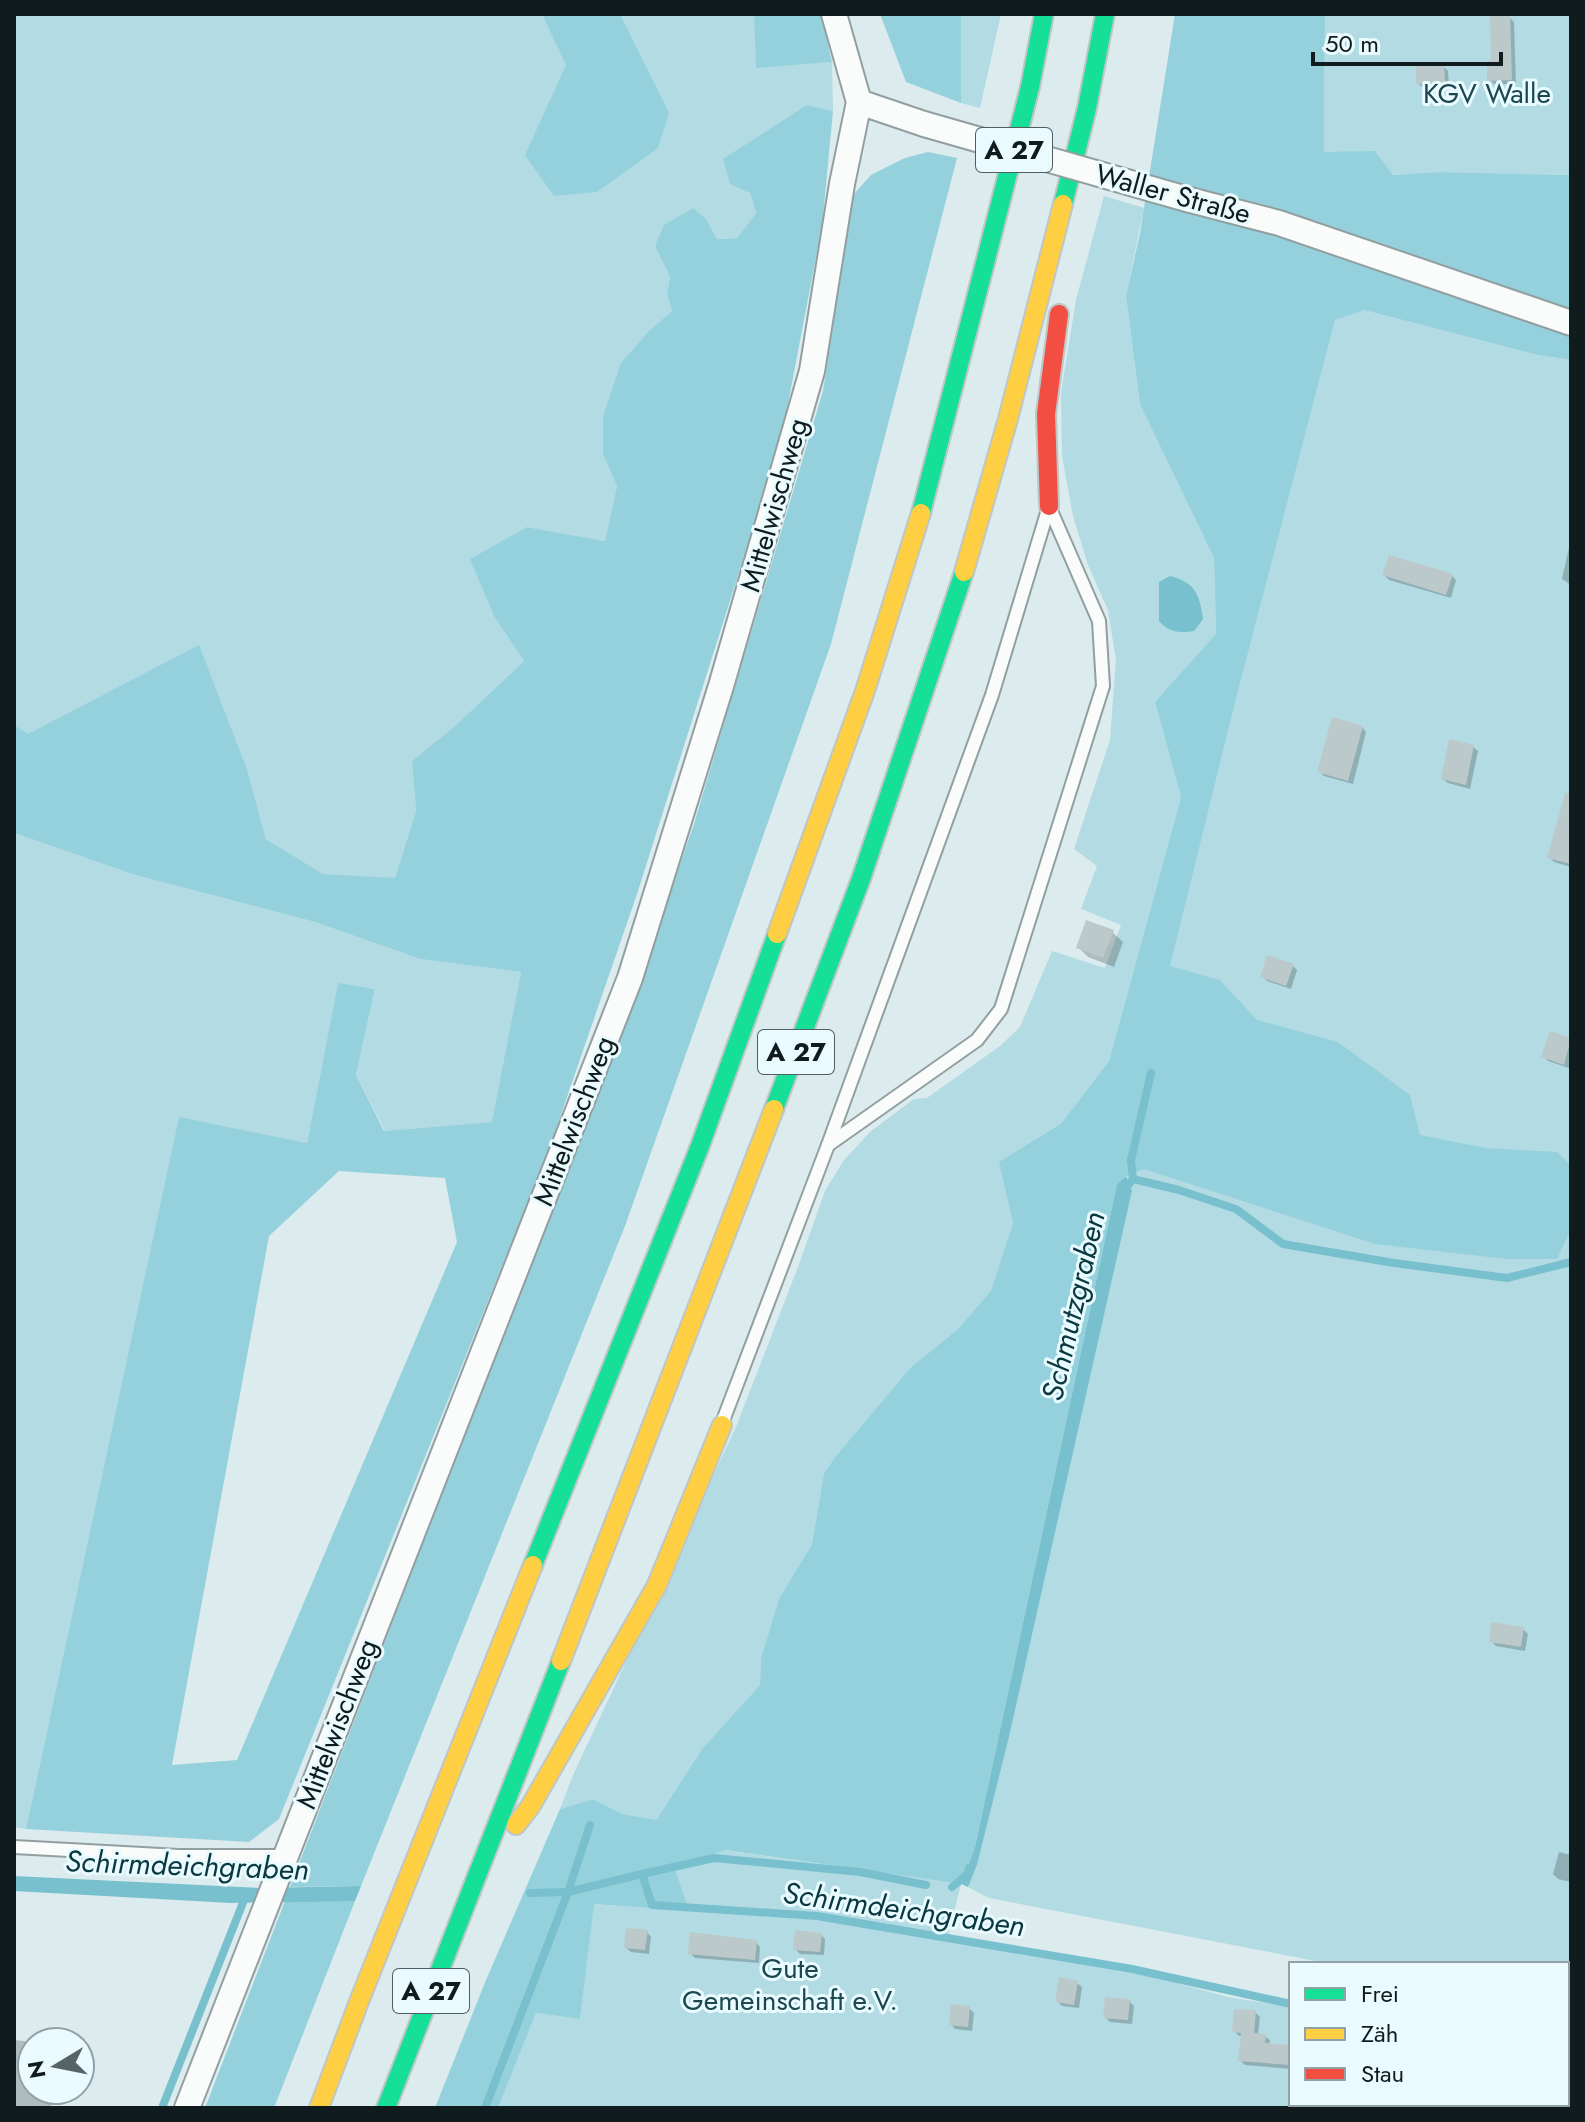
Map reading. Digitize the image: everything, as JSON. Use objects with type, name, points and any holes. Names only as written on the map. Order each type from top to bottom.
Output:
[{"type":"highway","points":[[1027,14],[1030,87]]},
{"type":"highway","name":"A 27","points":[[319,2108],[700,1146],[865,691],[929,488],[1030,87],[1044,14]]},
{"type":"highway","name":"A 27","points":[[386,2108],[732,1222],[861,879],[956,599],[1008,419],[1087,108],[1105,14]]},
{"type":"highway","points":[[1049,506],[1046,414],[1060,307],[1061,213]]},
{"type":"highway","points":[[477,1873],[530,1807],[657,1585],[722,1425]]},
{"type":"street","points":[[834,14],[859,102]]},
{"type":"street","name":"Waller Straße","points":[[859,102],[924,124],[1279,223],[1571,323]]},
{"type":"street","name":"Mittelwischweg","points":[[187,2108],[630,978],[721,686],[812,371],[842,184],[859,102]]},
{"type":"lane","points":[[828,1145],[977,1040],[1001,1009],[1103,686],[1099,621],[1049,506]]},
{"type":"lane","points":[[722,1425],[992,695],[1049,506]]},
{"type":"lane","points":[[14,1847],[179,1856],[285,1856]]},
{"type":"green space","points":[[14,14],[754,14],[757,67],[832,62],[833,111],[807,105],[750,193],[756,213],[737,238],[717,239],[706,219],[655,246],[670,277],[667,294],[672,311],[650,330],[603,454],[617,486],[605,541],[527,527],[495,618],[524,661],[456,725],[412,761],[416,811],[395,879],[323,874],[266,839],[247,769],[199,646],[28,735],[14,725]]},
{"type":"green space","points":[[961,14],[1001,14],[980,108],[961,103]]},
{"type":"green space","name":"KGV Walle","points":[[1325,14],[1571,14],[1571,175],[1438,172],[1393,175],[1324,152]]},
{"type":"green space","points":[[1104,196],[1144,208],[1126,296],[1140,403],[1214,558],[1216,635],[1155,702],[1181,797],[1109,1061],[1061,1125],[1000,1162],[1013,1223],[992,1291],[958,1329],[911,1367],[824,1473],[812,1544],[779,1600],[761,1658],[760,1685],[702,1749],[655,1821],[622,1814],[593,1799],[560,1809],[573,1775],[736,1427],[825,1191],[844,1160],[871,1131],[914,1099],[927,1098],[1000,1046],[1020,1027],[1052,951],[1105,968],[1121,925],[1081,909],[1097,866],[1074,849],[1110,740],[1116,660],[1108,610],[1088,565],[1073,516],[1062,456],[1061,393],[1076,300]]},
{"type":"green space","name":"Gute Gemeinschaft e.V.","points":[[1364,310],[1538,355],[1571,360],[1571,2108],[498,2108],[536,2013],[580,2019],[593,1904],[689,1911],[674,1869],[724,1850],[961,1884],[947,1940],[1158,1978],[1228,1997],[1289,2007],[1289,2106],[1569,2106],[1569,1962],[1321,1962],[989,1898],[968,1887],[977,1865],[1009,1737],[1132,1191],[1123,1153],[1335,319]]},
{"type":"green space","points":[[14,833],[135,875],[315,922],[420,959],[521,972],[493,1122],[385,1131],[356,1075],[375,989],[338,984],[307,1143],[179,1118],[26,1829],[14,1827]]},
{"type":"shaded area","points":[[542,14],[620,14],[669,113],[658,148],[597,192],[554,196],[525,155],[566,65]]},
{"type":"shaded area","points":[[754,14],[821,14],[832,62],[756,68]]},
{"type":"shaded area","points":[[880,14],[961,14],[961,103],[906,82]]},
{"type":"shaded area","points":[[1175,14],[1325,14],[1324,152],[1375,151],[1393,175],[1438,172],[1571,175],[1571,360],[1538,355],[1364,310],[1335,320],[1170,966],[1220,980],[1257,1020],[1338,1042],[1410,1095],[1420,1135],[1485,1148],[1557,1152],[1571,1166],[1571,1229],[1557,1259],[1507,1259],[1375,1244],[1144,1169],[1126,1176],[1117,1184],[975,1847],[961,1884],[725,1850],[675,1869],[689,1911],[594,1904],[580,2019],[536,2013],[498,2108],[435,2108],[560,1809],[593,1799],[622,1814],[656,1820],[702,1749],[760,1685],[761,1658],[779,1599],[812,1544],[824,1473],[911,1367],[958,1329],[991,1291],[1013,1223],[999,1162],[1061,1124],[1109,1061],[1181,797],[1155,702],[1216,634],[1214,558],[1140,404],[1126,296],[1140,233]]},
{"type":"shaded area","points":[[807,105],[833,111],[822,226],[781,440],[637,894],[548,1152],[279,1819],[249,1842],[26,1829],[179,1117],[307,1143],[338,983],[375,989],[356,1075],[384,1131],[492,1122],[521,972],[420,959],[315,922],[135,875],[14,833],[14,725],[28,734],[199,645],[247,769],[266,839],[323,874],[395,878],[416,811],[412,761],[456,725],[524,661],[495,618],[470,559],[527,527],[605,541],[617,486],[603,454],[603,416],[621,363],[650,330],[672,311],[667,294],[670,277],[655,246],[664,225],[693,208],[706,219],[717,239],[737,238],[756,213],[750,193],[730,184],[723,159]],"holes":[[[339,1171],[445,1178],[457,1242],[237,1760],[172,1765],[269,1236]]]},
{"type":"shaded area","points":[[928,152],[957,158],[831,644],[625,1226],[361,1886],[290,1887],[634,997],[694,824],[823,391],[853,195],[871,175],[905,158]]},
{"type":"shaded area","points":[[1170,576],[1186,582],[1198,596],[1203,619],[1194,631],[1175,631],[1159,621],[1159,582]]},
{"type":"shaded area","points":[[1126,1176],[1132,1191],[1009,1737],[977,1865],[968,1887],[961,1884],[975,1847],[1117,1184]]},
{"type":"shaded area","points":[[14,1876],[260,1888],[361,1886],[355,1901],[231,1903],[14,1891]]},
{"type":"shaded area","points":[[285,1901],[355,1901],[274,2108],[205,2108]]},
{"type":"building","points":[[1510,15],[1512,80],[1487,81],[1487,60],[1491,60],[1490,16]]},
{"type":"building","points":[[1444,64],[1445,83],[1416,84],[1416,65]]},
{"type":"building","points":[[1389,555],[1453,574],[1446,595],[1382,575]]},
{"type":"building","points":[[1332,717],[1363,726],[1348,781],[1317,772]]},
{"type":"building","points":[[1449,739],[1474,745],[1466,785],[1441,779]]},
{"type":"building","points":[[1565,793],[1571,794],[1571,864],[1547,858]]},
{"type":"building","points":[[1086,920],[1114,930],[1103,958],[1076,948]]},
{"type":"building","points":[[1267,955],[1294,964],[1286,986],[1260,977]]},
{"type":"building","points":[[1550,1031],[1571,1038],[1564,1065],[1541,1057]]},
{"type":"building","points":[[1491,1622],[1524,1627],[1521,1647],[1489,1642]]},
{"type":"building","points":[[626,1928],[648,1930],[645,1950],[624,1948]]},
{"type":"building","points":[[795,1930],[822,1933],[820,1952],[793,1950]]},
{"type":"building","points":[[690,1932],[757,1940],[755,1960],[688,1954]]},
{"type":"building","points":[[1059,1977],[1078,1981],[1074,2005],[1055,2002]]},
{"type":"building","points":[[1105,1997],[1130,1999],[1128,2020],[1103,2018]]},
{"type":"building","points":[[951,2004],[970,2006],[968,2027],[949,2025]]},
{"type":"building","points":[[1234,2009],[1256,2010],[1254,2033],[1266,2034],[1265,2043],[1289,2045],[1289,2065],[1238,2061],[1241,2033],[1232,2032]]},
{"type":"waterway","points":[[1133,1179],[1131,1160],[1151,1073]]},
{"type":"waterway","name":"Schmutzgraben","points":[[1123,1192],[1133,1179],[1179,1190],[1236,1209],[1283,1244],[1394,1263],[1507,1278],[1571,1262]]},
{"type":"waterway","points":[[485,2108],[568,1892],[590,1825]]},
{"type":"waterway","name":"Schmutzgraben","points":[[642,1874],[714,1858],[860,1872],[926,1885]]},
{"type":"waterway","name":"Schmutzgraben","points":[[952,1887],[968,1874],[969,1868]]},
{"type":"waterway","name":"Schirmdeichgraben","points":[[530,1893],[568,1892],[642,1874],[652,1905],[817,1916],[1132,1969],[1289,2004]]},
{"type":"waterway","points":[[162,2108],[246,1895]]},
{"type":"traffic: fast","points":[[921,513],[1030,87],[1044,14]]},
{"type":"traffic: fast","points":[[1063,204],[1087,108],[1105,14]]},
{"type":"traffic: fast","points":[[774,1109],[861,879],[964,572]]},
{"type":"traffic: fast","points":[[533,1565],[700,1146],[777,934]]},
{"type":"traffic: fast","points":[[386,2108],[561,1661]]},
{"type":"traffic: slow","points":[[964,572],[1008,419],[1063,204]]},
{"type":"traffic: slow","points":[[777,934],[865,691],[921,513]]},
{"type":"traffic: slow","points":[[561,1661],[774,1109]]},
{"type":"traffic: slow","points":[[516,1825],[530,1807],[657,1585],[722,1425]]},
{"type":"traffic: slow","points":[[319,2108],[533,1565]]},
{"type":"traffic: jam","points":[[1049,506],[1046,414],[1059,314]]}]
